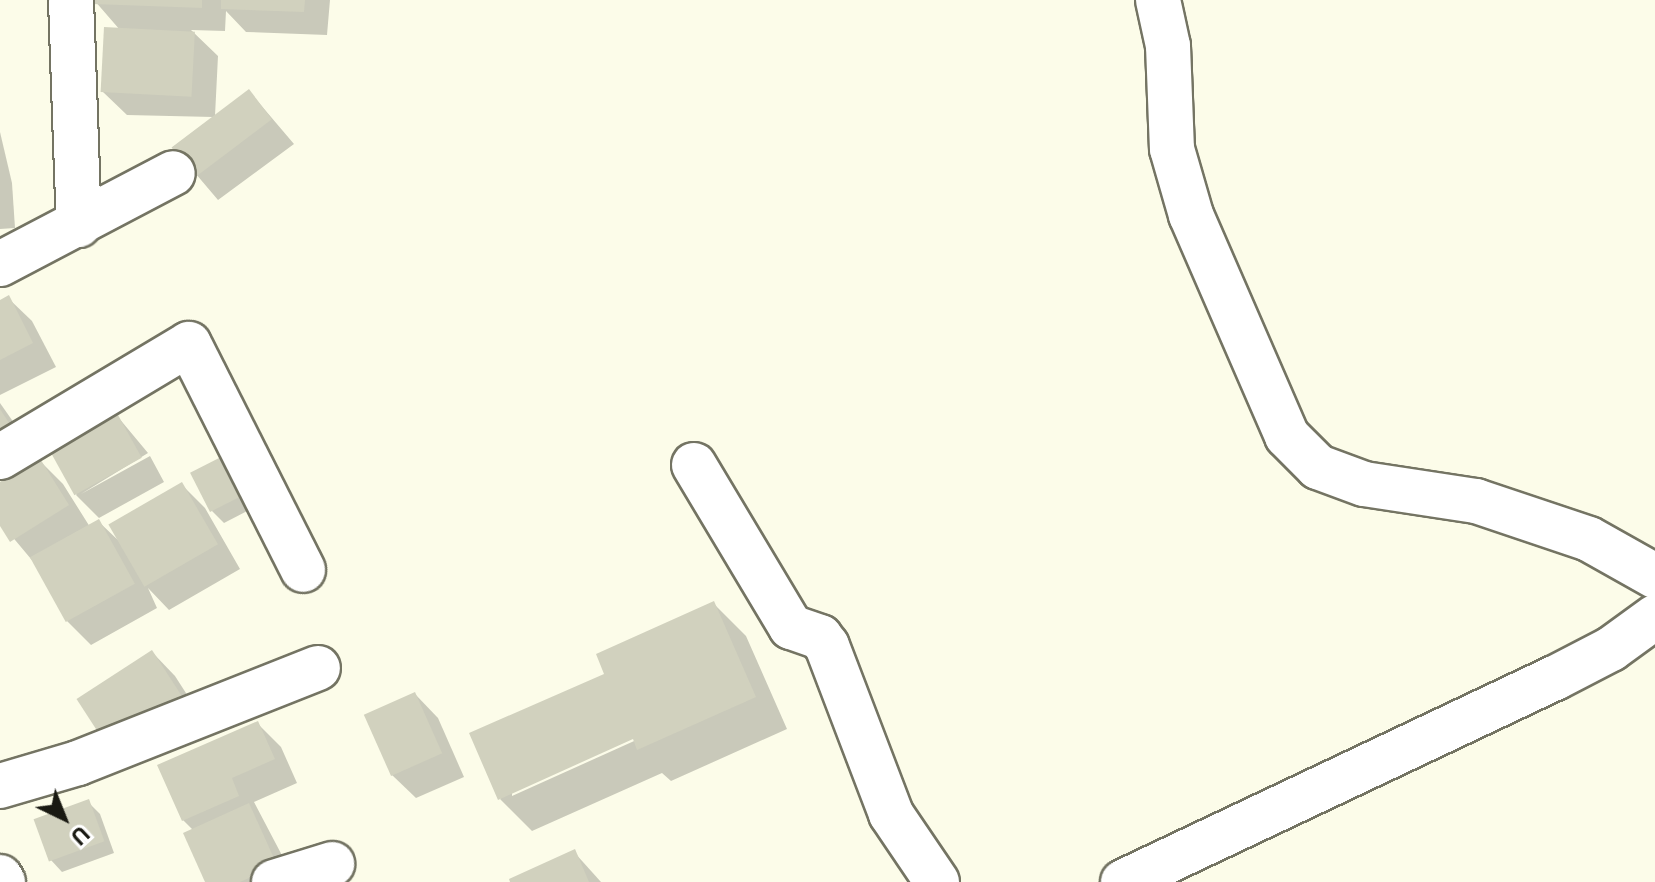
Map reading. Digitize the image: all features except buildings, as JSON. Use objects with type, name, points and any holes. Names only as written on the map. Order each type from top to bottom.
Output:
[{"type":"street","points":[[71,0],[79,225]]},
{"type":"street","points":[[1158,0],[1168,46],[1172,149],[1191,215],[1287,436],[1330,471],[1364,484],[1476,501],[1589,539],[1655,576]]},
{"type":"street","points":[[0,264],[173,173]]},
{"type":"street","points":[[0,457],[189,344],[303,570]]},
{"type":"street","points":[[694,465],[791,627],[820,637],[827,646],[891,814],[937,882]]},
{"type":"street","points":[[1123,882],[1555,678],[1611,649],[1655,617]]},
{"type":"street","points":[[0,786],[78,763],[318,668]]},
{"type":"street","points":[[274,882],[332,864]]}]
